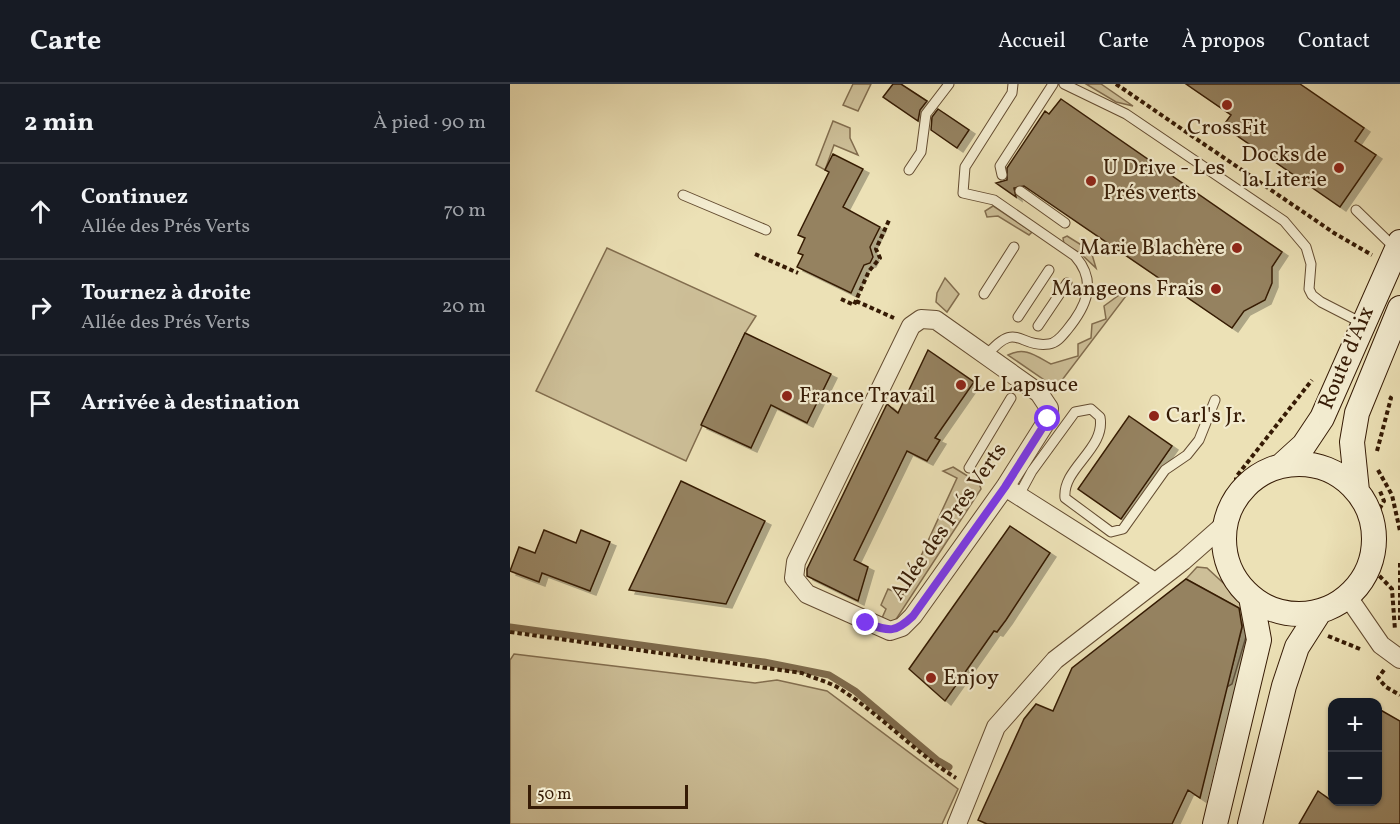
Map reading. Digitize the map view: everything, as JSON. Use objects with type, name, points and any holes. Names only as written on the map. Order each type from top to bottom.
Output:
[{"type":"main road","name":"Route d'Aix","points":[[1282,465],[1304,445],[1322,418],[1395,252]]},
{"type":"main road","name":"Route d'Aix","points":[[1357,491],[1352,442],[1357,413],[1400,308]]},
{"type":"main road","points":[[1250,824],[1284,686],[1297,647],[1315,620],[1348,597],[1364,578],[1373,555],[1374,530],[1368,509],[1357,491],[1336,473],[1310,464],[1282,465],[1256,477],[1236,497],[1225,524],[1224,551],[1233,576],[1251,597],[1272,609],[1315,620]]},
{"type":"main road","points":[[1215,824],[1259,640],[1251,597]]},
{"type":"street","name":"Allée des Prés Verts","points":[[921,319],[936,320],[986,356],[1040,393],[1049,408],[1048,419],[1012,491],[902,627],[890,631],[866,623],[807,594],[794,578],[796,562],[912,326],[921,319]]},
{"type":"street","points":[[1012,491],[1155,582]]},
{"type":"street","points":[[957,824],[996,726],[1055,660],[1225,524]]},
{"type":"street","points":[[1348,597],[1381,645],[1400,659]]},
{"type":"lane","points":[[909,170],[921,152],[926,114],[949,84]]},
{"type":"lane","points":[[986,356],[998,342],[1006,338],[1049,344],[1058,340],[1083,310],[1088,285],[1085,267],[1075,256],[994,200],[963,193],[965,167],[1012,93],[1012,84]]},
{"type":"lane","points":[[1002,175],[1000,166],[1053,84]]},
{"type":"lane","points":[[1064,84],[1126,114],[1284,221],[1306,247],[1311,264],[1309,290],[1312,295],[1362,323]]},
{"type":"lane","points":[[1020,191],[1065,223]]},
{"type":"lane","points":[[683,195],[766,230]]},
{"type":"lane","points":[[1356,210],[1395,252]]},
{"type":"lane","points":[[984,294],[1014,247]]},
{"type":"lane","points":[[1018,317],[1049,270]]},
{"type":"lane","points":[[1038,326],[1067,283]]},
{"type":"lane","points":[[969,468],[1011,398]]},
{"type":"lane","points":[[1012,491],[1032,471],[1075,411],[1091,409],[1100,417],[1100,432],[1066,487],[1065,498],[1111,532],[1117,532],[1123,528],[1165,470],[1187,454],[1199,440],[1215,400]]},
{"type":"path","points":[[1116,84],[1334,233],[1395,252]]},
{"type":"path","points":[[841,299],[854,305],[869,271],[880,258],[876,249],[890,218]]},
{"type":"path","points":[[755,254],[798,273]]},
{"type":"path","points":[[856,301],[912,326]]},
{"type":"path","points":[[1236,497],[1236,477],[1314,378]]},
{"type":"path","points":[[1400,563],[1400,621]]},
{"type":"path","points":[[1369,565],[1392,589],[1396,633]]},
{"type":"path","points":[[1315,620],[1364,652]]},
{"type":"path","points":[[510,632],[802,673],[835,686],[926,759],[971,788]]},
{"type":"shaded area","points":[[853,84],[871,84],[858,111],[843,105]]},
{"type":"shaded area","points":[[1086,84],[1101,84],[1133,106],[1116,102]]},
{"type":"shaded area","points":[[833,121],[850,128],[850,138],[858,155],[834,145],[825,170],[816,165]]},
{"type":"shaded area","points":[[993,206],[1032,232],[1029,235],[998,216],[987,217],[985,211]]},
{"type":"shaded area","points":[[1067,236],[1091,251],[1096,268],[1080,253],[1064,244],[1063,238]]},
{"type":"shaded area","points":[[607,248],[756,316],[745,333],[686,461],[536,391]]},
{"type":"shaded area","points":[[945,278],[959,294],[947,312],[936,302],[937,293]]},
{"type":"shaded area","points":[[1122,293],[1126,296],[1056,388],[1008,355],[1014,352],[1025,352],[1051,364],[1078,356],[1078,344],[1091,338],[1092,324],[1106,319],[1104,306]]},
{"type":"shaded area","points":[[953,467],[979,483],[981,489],[893,624],[882,618],[886,609],[881,605],[888,589],[903,595],[957,478],[943,471]]},
{"type":"shaded area","points":[[1197,567],[1207,568],[1245,603],[1251,620],[1232,684],[1227,687],[1246,612],[1186,579]]},
{"type":"shaded area","points":[[514,654],[755,683],[777,680],[827,691],[958,789],[942,824],[510,824],[510,660]]},
{"type":"building","points":[[893,84],[901,84],[927,101],[920,110],[918,121],[883,97]]},
{"type":"building","points":[[1186,84],[1300,84],[1364,128],[1355,141],[1376,155],[1340,207],[1223,126],[1231,115]]},
{"type":"building","points":[[1061,99],[1282,252],[1272,267],[1272,283],[1265,300],[1244,311],[1232,328],[1024,186],[1014,188],[1016,197],[996,183],[1007,180],[1007,168],[1045,111],[1049,114]]},
{"type":"building","points":[[938,109],[969,130],[957,148],[931,130],[932,117]]},
{"type":"building","points":[[833,154],[863,169],[843,207],[880,227],[870,247],[873,257],[870,263],[864,265],[851,293],[797,267],[803,255],[798,253],[805,238],[798,235],[829,172],[825,170]]},
{"type":"building","points":[[745,333],[831,374],[807,423],[771,405],[751,448],[701,425]]},
{"type":"building","points":[[928,350],[974,382],[935,438],[940,440],[927,461],[907,451],[854,560],[868,567],[858,601],[807,576],[807,569],[887,404],[898,413]]},
{"type":"building","points":[[1129,416],[1172,446],[1121,519],[1078,489]]},
{"type":"building","points":[[681,481],[765,521],[726,604],[629,590]]},
{"type":"building","points":[[1010,526],[1050,553],[1006,620],[997,632],[994,631],[945,701],[909,669]]},
{"type":"building","points":[[544,530],[576,543],[581,530],[610,542],[590,591],[542,573],[539,582],[510,571],[519,547],[535,553]]},
{"type":"building","points":[[1186,579],[1239,608],[1242,627],[1200,798],[1188,790],[1172,824],[987,824],[978,820],[1024,719],[1036,704],[1053,711],[1072,668]]},
{"type":"building","points":[[1382,711],[1400,721],[1400,824],[1299,824],[1318,791],[1328,798],[1328,806],[1382,806]]},
{"type":"waterway","points":[[510,627],[764,662],[829,675],[855,691],[937,760],[949,767]]},
{"type":"place","name":"CrossFit","points":[[1227,105]]},
{"type":"place","name":"Docks de la Literie","points":[[1339,168]]},
{"type":"place","name":"U Drive - Les Prés verts","points":[[1091,181]]},
{"type":"place","name":"Marie Blachère","points":[[1237,248]]},
{"type":"place","name":"Mangeons Frais","points":[[1216,289]]},
{"type":"place","name":"Le Lapsuce","points":[[961,385]]},
{"type":"place","name":"France Travail","points":[[787,396]]},
{"type":"place","name":"Carl's Jr.","points":[[1154,416]]},
{"type":"place","name":"Enjoy","points":[[931,678]]},
{"type":"route","points":[[866,623],[890,631],[902,627],[913,616],[1005,487],[1048,419]]}]
